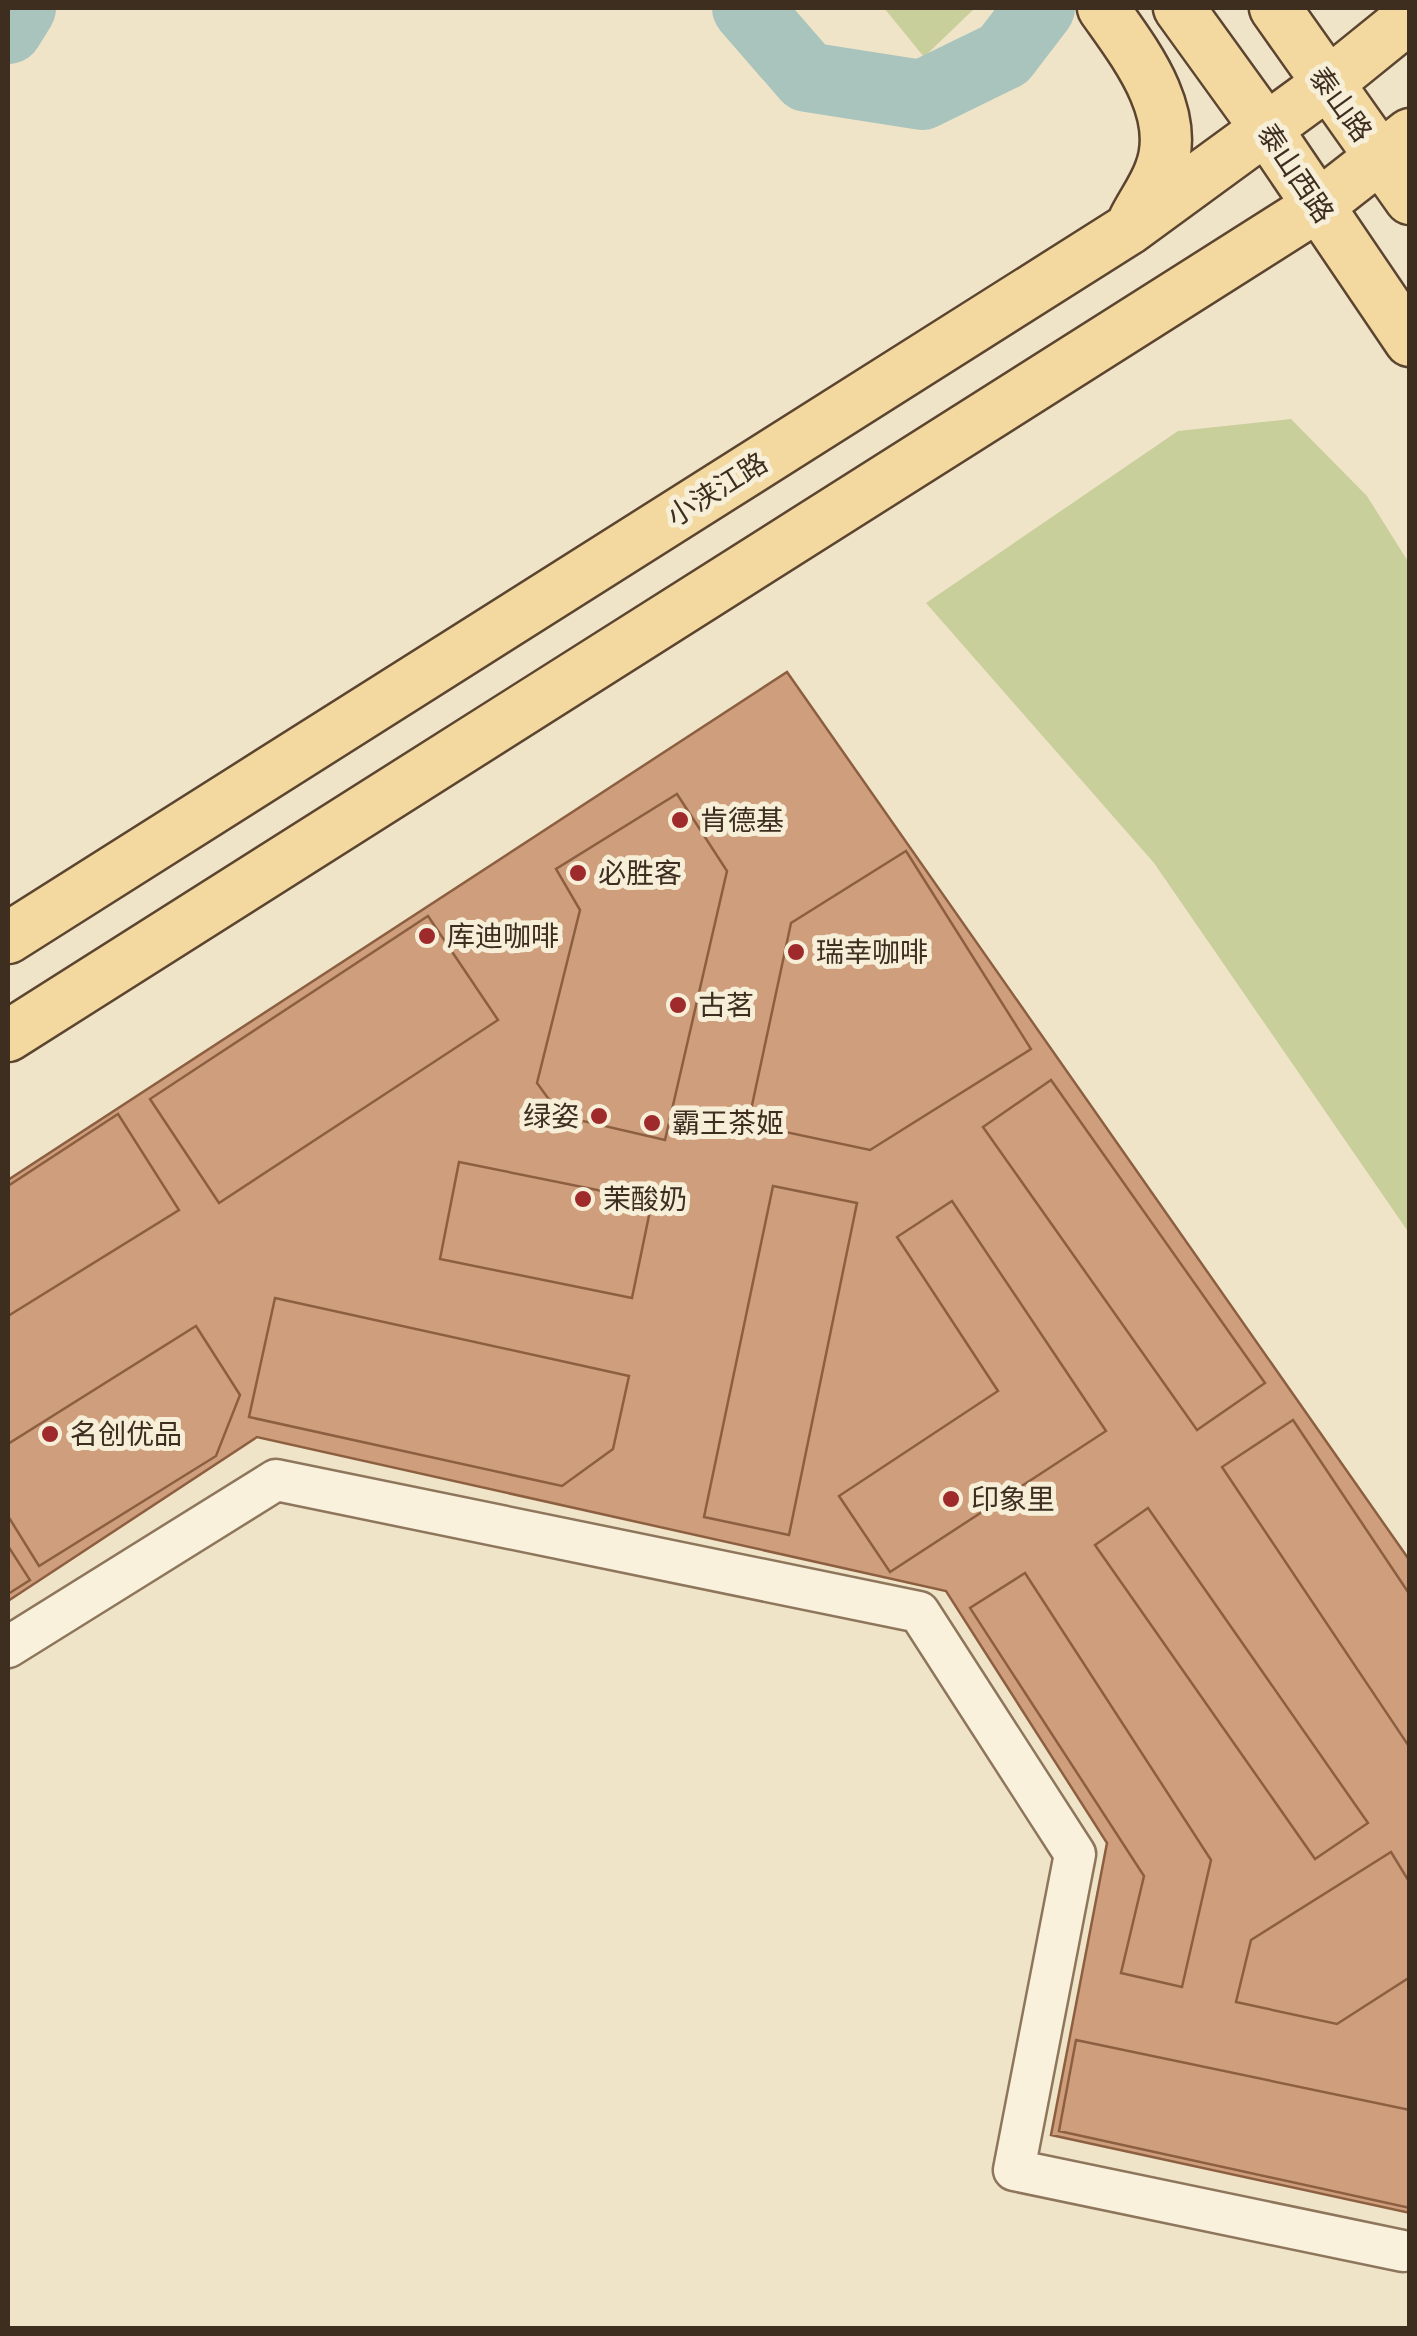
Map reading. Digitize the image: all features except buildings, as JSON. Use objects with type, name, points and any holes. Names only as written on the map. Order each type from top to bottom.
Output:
[{"type":"main road","points":[[1103,8],[1138,57],[1167,124],[1162,169],[1129,228]]},
{"type":"main road","name":"泰山路","points":[[1275,8],[1326,85],[1395,146],[1410,200]]},
{"type":"main road","name":"小浃江路","points":[[8,938],[1129,228],[1326,85],[1410,18]]},
{"type":"main road","name":"泰山西路","points":[[1187,19],[1266,127],[1410,341]]},
{"type":"main road","points":[[8,1036],[1318,206],[1395,146]]},
{"type":"street","points":[[8,1648],[276,1480],[920,1612],[1075,1854],[1014,2170],[1404,2251]]},
{"type":"green space","points":[[884,8],[975,8],[924,57]]},
{"type":"green space","points":[[1291,419],[1367,496],[1409,563],[1409,1233],[1154,863],[926,603],[1178,431]]},
{"type":"waterway","points":[[8,29],[21,8]]},
{"type":"waterway","points":[[747,8],[807,77],[922,95],[1004,55],[1040,8]]},
{"type":"place","name":"肯德基","points":[[680,820]]},
{"type":"place","name":"必胜客","points":[[578,873]]},
{"type":"place","name":"库迪咖啡","points":[[427,936]]},
{"type":"place","name":"瑞幸咖啡","points":[[796,952]]},
{"type":"place","name":"古茗","points":[[678,1005]]},
{"type":"place","name":"绿姿","points":[[599,1116]]},
{"type":"place","name":"霸王茶姬","points":[[652,1123]]},
{"type":"place","name":"茉酸奶","points":[[583,1199]]},
{"type":"place","name":"名创优品","points":[[50,1434]]},
{"type":"place","name":"印象里","points":[[951,1499]]}]
